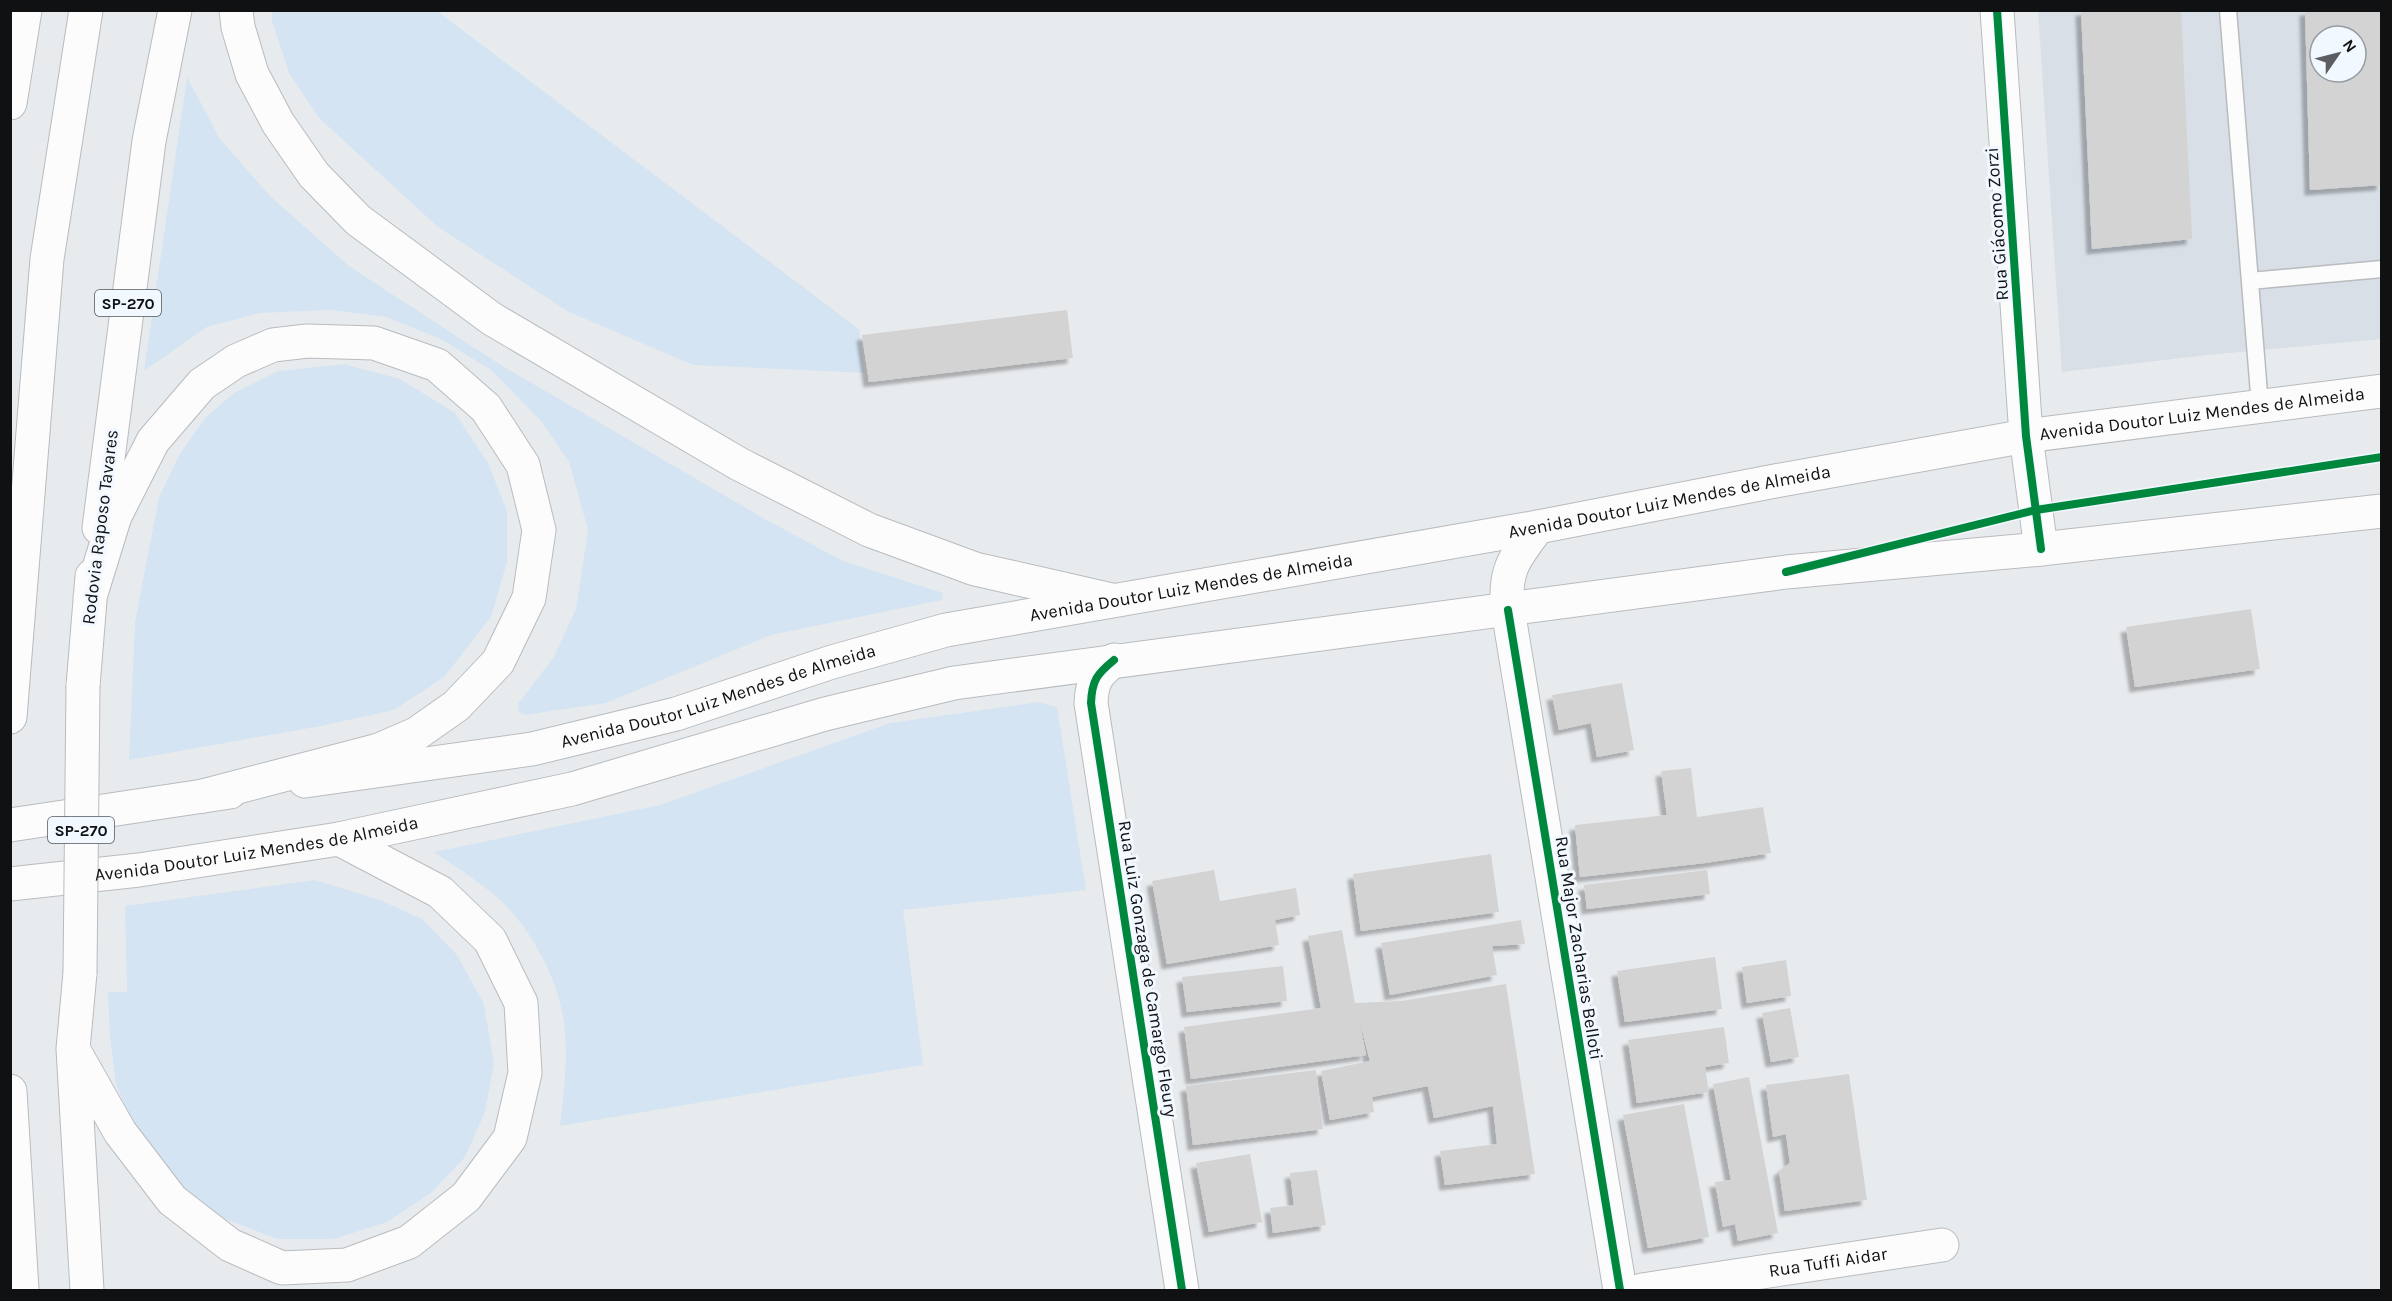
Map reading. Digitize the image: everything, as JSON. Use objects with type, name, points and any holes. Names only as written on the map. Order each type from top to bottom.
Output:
[{"type":"main road","points":[[10,103],[25,10]]},
{"type":"main road","points":[[10,717],[47,259],[86,10]]},
{"type":"main road","name":"Rodovia Raposo Tavares","points":[[73,1049],[80,974],[83,686],[90,597],[149,141],[175,10]]},
{"type":"main road","points":[[236,10],[238,27],[252,74],[278,123],[314,175],[358,220],[492,319],[740,464],[869,530],[975,569],[1112,600]]},
{"type":"main road","name":"Rua Giácomo Zorzi","points":[[1997,10],[2026,436],[2041,549]]},
{"type":"main road","points":[[90,597],[115,516],[153,441],[202,384],[236,361],[273,345],[307,340],[375,343],[437,365],[486,408],[523,465],[538,530],[529,598],[498,662],[456,706],[416,734],[379,750],[202,796]]},
{"type":"main road","name":"Avenida Doutor Luiz Mendes de Almeida","points":[[10,825],[532,749],[676,714],[832,663],[946,630],[1538,527],[2026,436],[2382,392]]},
{"type":"main road","name":"Avenida Doutor Luiz Mendes de Almeida","points":[[10,884],[139,870],[339,839],[572,789],[825,714],[954,683],[1786,572],[2041,549],[2382,511]]},
{"type":"main road","name":"Rua Major Zacharias Belloti","points":[[1538,527],[1510,567],[1506,590],[1508,610],[1620,1290]]},
{"type":"main road","name":"Rua Luiz Gonzaga de Camargo Fleury","points":[[1114,660],[1096,678],[1092,687],[1091,703],[1182,1290]]},
{"type":"main road","points":[[73,1049],[120,1132],[172,1200],[230,1245],[282,1268],[347,1265],[410,1242],[466,1197],[510,1138],[525,1073],[521,1003],[490,940],[440,892],[339,839]]},
{"type":"main road","name":"SP-270","points":[[73,1049],[87,1290]]},
{"type":"main road","points":[[10,1091],[22,1290]]},
{"type":"main road","name":"Rua Tuffi Aidar","points":[[1642,1290],[1942,1245]]},
{"type":"lane","points":[[2228,10],[2260,406]]},
{"type":"lane","points":[[2250,281],[2382,269]]},
{"type":"shaded area","points":[[272,11],[437,11],[859,329],[864,373],[693,365],[569,312],[438,227],[319,118],[289,73],[272,21]]},
{"type":"shaded area","points":[[2038,11],[2381,11],[2381,339],[2207,355],[2062,372]]},
{"type":"shaded area","points":[[187,77],[220,139],[270,196],[349,266],[504,367],[765,519],[843,561],[943,593],[942,600],[771,635],[606,703],[525,715],[519,712],[518,704],[553,658],[576,609],[588,530],[569,462],[541,421],[491,370],[441,339],[386,317],[331,310],[260,313],[207,327],[144,371]]},
{"type":"shaded area","points":[[344,364],[400,379],[455,413],[488,463],[507,511],[507,562],[491,617],[444,677],[394,710],[321,726],[129,760],[135,622],[159,497],[180,454],[204,419],[234,393],[278,371]]},
{"type":"shaded area","points":[[1039,702],[1057,707],[1086,890],[903,910],[923,1065],[560,1126],[566,1043],[560,1002],[549,972],[526,930],[507,907],[481,884],[434,852],[660,805],[890,723]]},
{"type":"shaded area","points":[[315,880],[380,900],[422,919],[457,955],[484,1004],[494,1064],[485,1112],[465,1157],[431,1193],[387,1222],[334,1239],[277,1239],[223,1218],[177,1183],[137,1131],[116,1085],[110,1038],[108,992],[127,992],[125,906]]},
{"type":"building","points":[[2081,10],[2181,10],[2192,239],[2092,249]]},
{"type":"building","points":[[2305,10],[2382,10],[2382,185],[2310,190]]},
{"type":"building","points":[[1067,310],[1073,358],[869,382],[862,335]]},
{"type":"building","points":[[2251,609],[2260,669],[2135,687],[2126,627]]},
{"type":"building","points":[[1622,683],[1634,750],[1597,757],[1591,723],[1559,730],[1552,695]]},
{"type":"building","points":[[1691,768],[1697,817],[1763,807],[1771,853],[1580,877],[1575,825],[1667,815],[1661,771]]},
{"type":"building","points":[[1491,854],[1499,912],[1361,931],[1353,874]]},
{"type":"building","points":[[1214,870],[1220,901],[1296,888],[1300,915],[1275,920],[1279,945],[1167,964],[1152,881]]},
{"type":"building","points":[[1707,870],[1710,894],[1587,909],[1584,885]]},
{"type":"building","points":[[1521,920],[1525,944],[1492,946],[1497,975],[1390,995],[1381,943]]},
{"type":"building","points":[[1342,930],[1355,1003],[1401,1001],[1506,984],[1535,1174],[1445,1185],[1440,1151],[1497,1144],[1493,1106],[1434,1118],[1428,1086],[1372,1097],[1374,1112],[1330,1120],[1321,1071],[1370,1061],[1359,1019],[1366,1055],[1191,1079],[1184,1027],[1321,1008],[1308,936]]},
{"type":"building","points":[[1715,957],[1722,1009],[1625,1022],[1617,971]]},
{"type":"building","points":[[1786,960],[1791,996],[1747,1003],[1742,967]]},
{"type":"building","points":[[1283,966],[1287,1001],[1187,1012],[1182,977]]},
{"type":"building","points":[[1790,1008],[1799,1057],[1771,1062],[1762,1013]]},
{"type":"building","points":[[1724,1027],[1729,1063],[1705,1067],[1709,1092],[1637,1103],[1628,1040]]},
{"type":"building","points":[[1316,1070],[1323,1129],[1193,1145],[1186,1086]]},
{"type":"building","points":[[1849,1074],[1867,1200],[1785,1211],[1779,1171],[1790,1163],[1786,1134],[1773,1137],[1766,1085]]},
{"type":"building","points":[[1749,1077],[1778,1233],[1738,1241],[1735,1224],[1723,1227],[1715,1182],[1731,1180],[1713,1084]]},
{"type":"building","points":[[1684,1104],[1709,1237],[1648,1248],[1623,1115]]},
{"type":"building","points":[[1250,1154],[1262,1222],[1209,1232],[1196,1163]]},
{"type":"building","points":[[1317,1170],[1326,1225],[1273,1233],[1270,1208],[1294,1205],[1290,1173]]},
{"type":"cycle path","points":[[1997,10],[2026,436],[2041,549]]},
{"type":"cycle path","points":[[1786,572],[2036,510],[2382,457]]},
{"type":"cycle path","points":[[1508,610],[1620,1290]]},
{"type":"cycle path","points":[[1114,660],[1096,678],[1091,703],[1182,1290]]}]
